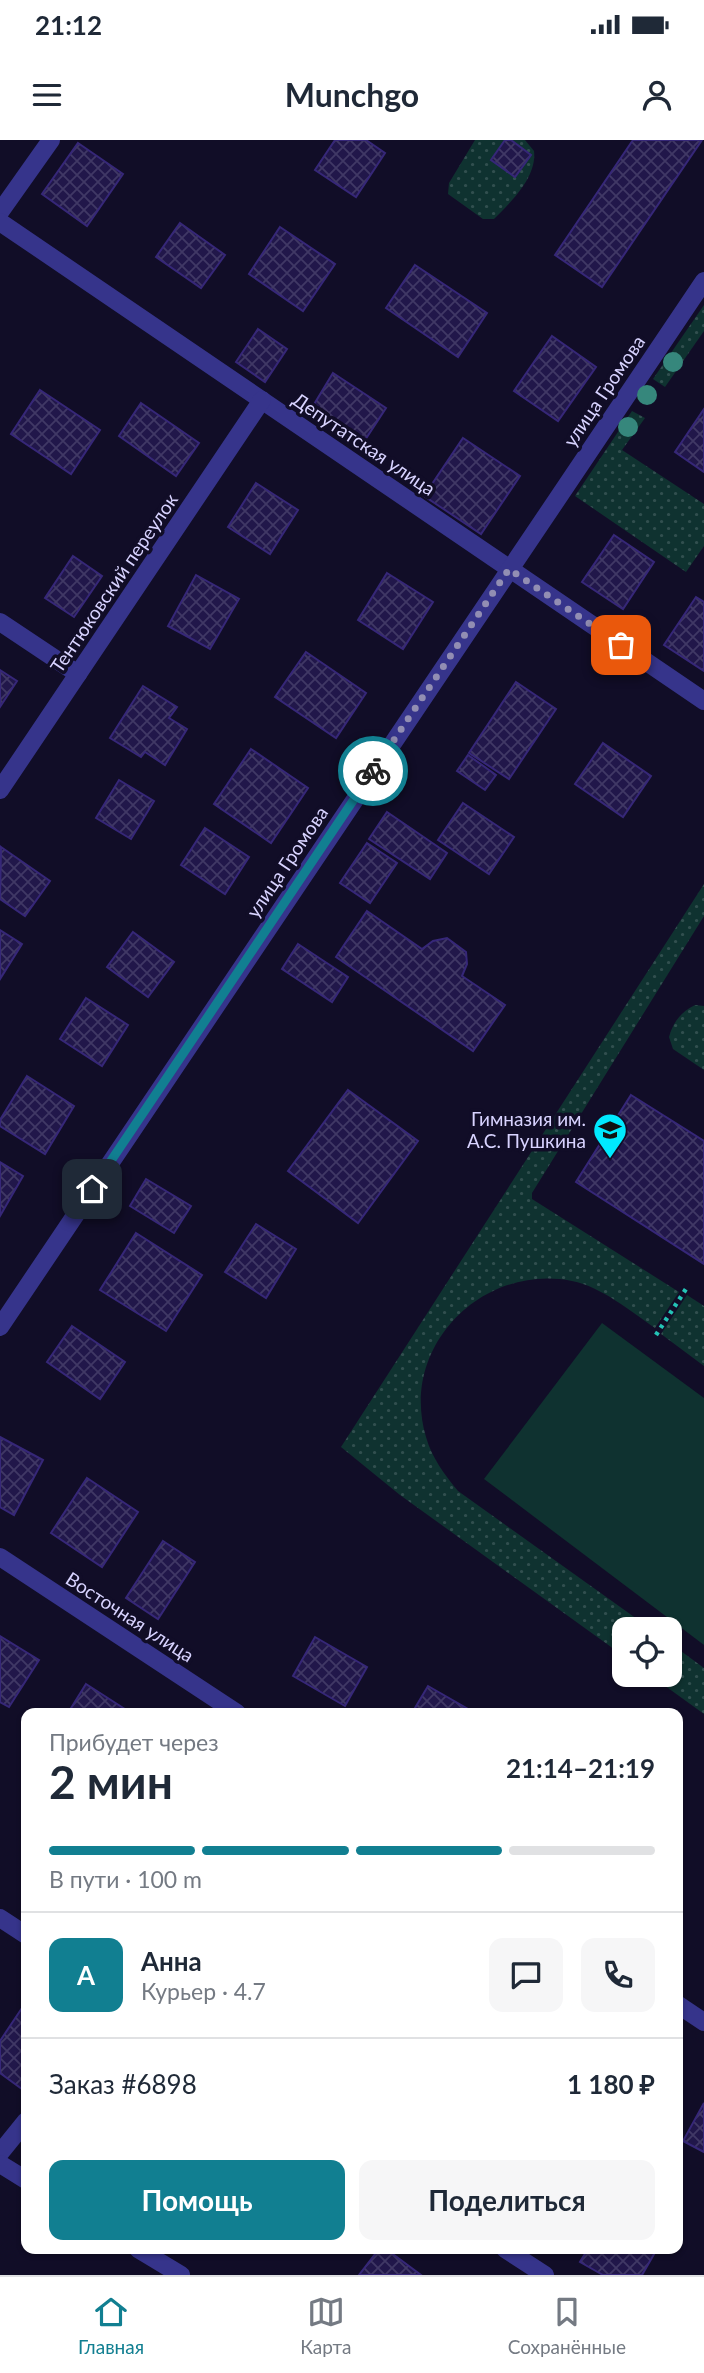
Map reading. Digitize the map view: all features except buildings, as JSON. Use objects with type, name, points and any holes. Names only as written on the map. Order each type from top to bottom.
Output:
[{"type":"street","points":[[0,212],[51,140]]},
{"type":"street","name":"Депутатская улица","points":[[0,222],[704,701]]},
{"type":"street","name":"улица Громова","points":[[0,1327],[704,281]]},
{"type":"street","name":"Тентюковский переулок","points":[[0,790],[262,400]]},
{"type":"street","points":[[0,622],[78,674]]},
{"type":"street","name":"Восточная улица","points":[[0,1557],[229,1708]]},
{"type":"street","points":[[0,1918],[21,1932]]},
{"type":"street","points":[[683,2008],[704,2022]]},
{"type":"street","points":[[0,2152],[21,2127]]},
{"type":"street","points":[[0,2164],[21,2177]]},
{"type":"street","points":[[146,2254],[181,2275]]},
{"type":"street","points":[[513,2254],[545,2275]]},
{"type":"path","points":[[656,1335],[686,1289]]},
{"type":"green space","points":[[475,140],[525,140],[534,151],[534,161],[527,179],[515,197],[494,219],[483,219],[448,194],[449,183]]},
{"type":"green space","points":[[704,305],[704,331],[665,387],[653,379]]},
{"type":"green space","points":[[632,411],[645,418],[622,450],[704,504],[704,546],[686,572],[575,496]]},
{"type":"green space","points":[[704,884],[704,916],[532,1193],[532,1199],[679,1292],[655,1328],[615,1300],[583,1284],[539,1279],[507,1285],[479,1299],[455,1318],[437,1343],[425,1372],[421,1404],[426,1437],[432,1452],[458,1491],[634,1617],[612,1617],[612,1648],[400,1495],[341,1447]]},
{"type":"green space","points":[[695,1005],[704,1006],[704,1070],[673,1049],[669,1037],[678,1018]]},
{"type":"green space","points":[[687,1295],[704,1306],[704,1366],[661,1334]]},
{"type":"green space","points":[[602,1323],[704,1398],[704,1645],[682,1628],[682,1617],[667,1617],[484,1479]]},
{"type":"green space","points":[[682,1652],[704,1668],[704,1714],[667,1687],[682,1687]]},
{"type":"way so far","points":[[373,771],[509,569],[621,645]]},
{"type":"place","name":"Гимназия им. А.С. Пушкина","points":[[610,1160]]},
{"type":"route","points":[[92,1189],[373,771]]}]
